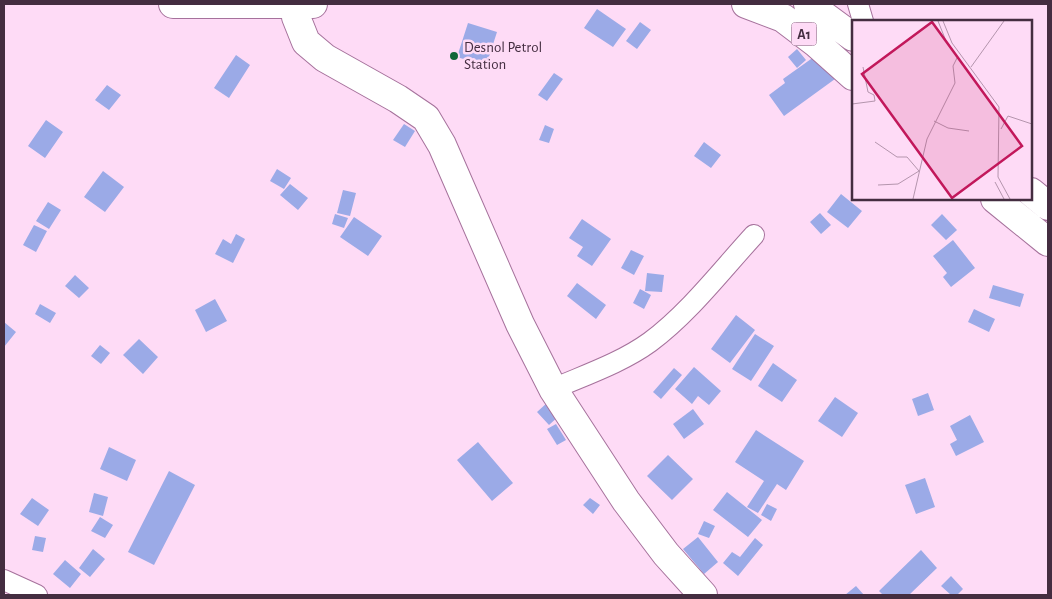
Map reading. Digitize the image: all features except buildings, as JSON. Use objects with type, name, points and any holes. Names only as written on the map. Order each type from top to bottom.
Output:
[{"type":"main road","points":[[173,4],[304,4]]},
{"type":"main road","points":[[304,4],[296,17],[306,42],[325,58],[398,98],[426,118],[442,145],[520,324],[553,389],[626,501],[666,554],[703,595]]},
{"type":"main road","name":"A1","points":[[746,4],[782,18],[816,43],[852,75]]},
{"type":"main road","name":"A1","points":[[808,4],[852,36]]},
{"type":"main road","points":[[1032,193],[1048,206]]},
{"type":"main road","points":[[996,200],[1048,242]]},
{"type":"street","points":[[858,4],[863,20]]},
{"type":"street","points":[[553,389],[624,358],[650,342],[694,301],[754,235]]},
{"type":"street","points":[[4,580],[37,595]]},
{"type":"place","name":"Desnol Petrol Station","points":[[454,56]]}]
